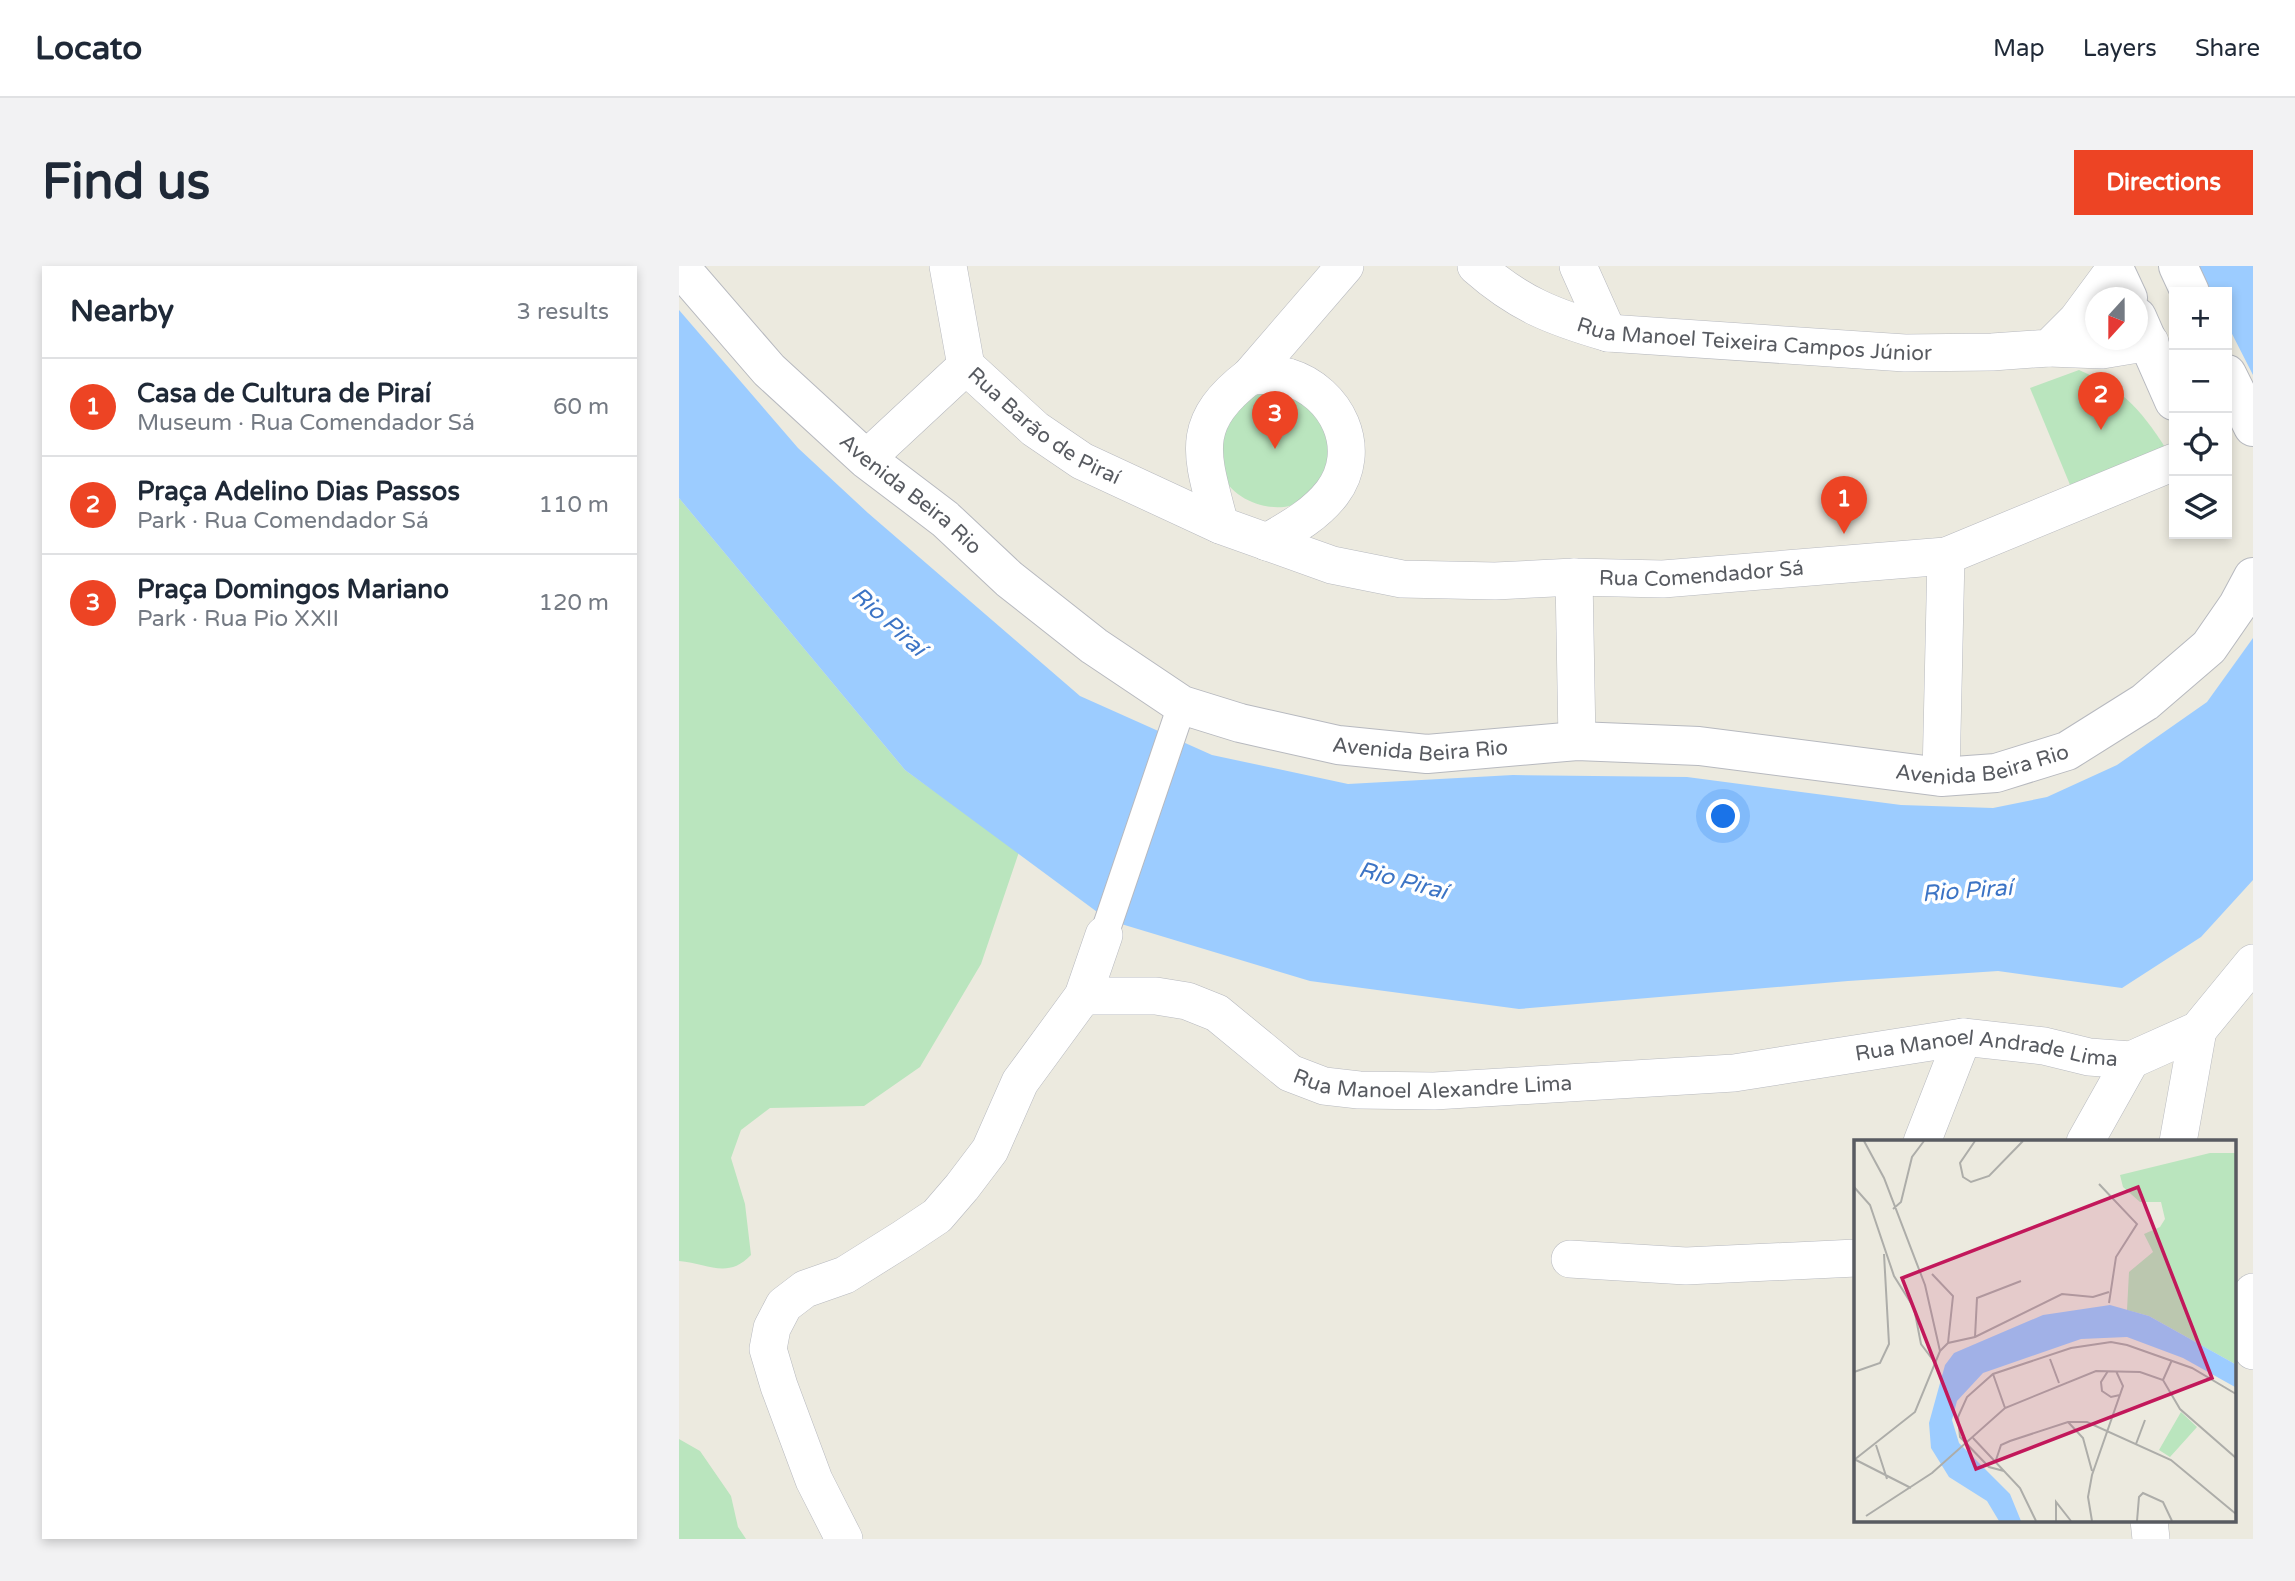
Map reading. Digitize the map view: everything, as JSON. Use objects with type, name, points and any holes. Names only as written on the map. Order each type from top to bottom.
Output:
[{"type":"street","name":"Avenida Beira Rio","points":[[679,266],[769,370],[866,459],[945,519],[1009,579],[1094,646],[1182,705],[1240,723],[1338,745],[1427,754],[1577,741],[1699,746],[1941,777],[1996,773],[2067,751],[2145,702],[2209,647],[2238,605],[2253,577]]},
{"type":"street","name":"Rua Barão de Piraí","points":[[948,266],[966,366],[1035,429],[1083,461],[1220,525]]},
{"type":"street","points":[[1220,525],[1204,464],[1205,440],[1211,416],[1238,385],[1250,376],[1345,266]]},
{"type":"street","name":"Rua Manoel Teixeira Campos Júnior","points":[[1476,266],[1502,289],[1536,308],[1608,333],[1905,353],[2085,349]]},
{"type":"street","points":[[1578,266],[1608,333]]},
{"type":"street","points":[[2178,266],[2188,287]]},
{"type":"street","points":[[2049,348],[2118,278]]},
{"type":"street","points":[[2148,339],[2169,389]]},
{"type":"street","points":[[866,459],[966,366]]},
{"type":"street","points":[[1250,376],[1285,375],[1306,384],[1323,398],[1337,415],[1347,438],[1346,467],[1333,492],[1314,512],[1267,542]]},
{"type":"street","points":[[2232,396],[2241,435]]},
{"type":"street","name":"Rua Comendador Sá","points":[[1220,525],[1332,565],[1402,579],[1663,579],[1946,556],[2169,464]]},
{"type":"street","points":[[1941,777],[1946,556]]},
{"type":"street","points":[[1574,577],[1577,741]]},
{"type":"street","points":[[844,1539],[814,1480],[779,1386],[768,1349],[772,1328],[784,1304],[805,1289],[845,1275],[937,1216],[990,1150],[1020,1082],[1083,996],[1182,705]]},
{"type":"street","name":"Rua Manoel Andrade Lima","points":[[1808,1060],[1963,1037],[2044,1046],[2089,1058],[2131,1060],[2197,1030],[2252,968]]},
{"type":"street","name":"Rua Manoel Alexandre Lima","points":[[1083,996],[1156,996],[1187,1001],[1217,1013],[1290,1073],[1324,1086],[1359,1090],[1434,1091],[1721,1074],[1808,1060]]},
{"type":"street","points":[[2178,1140],[2197,1030]]},
{"type":"street","points":[[1923,1140],[1963,1037]]},
{"type":"street","points":[[2086,1140],[2131,1060]]},
{"type":"street","points":[[1570,1259],[1686,1266],[1854,1258]]},
{"type":"street","points":[[2253,1292],[2253,1351]]},
{"type":"green space","points":[[2079,370],[2095,377],[2132,404],[2169,455],[2073,492],[2030,388]]},
{"type":"green space","points":[[1273,390],[1295,394],[1329,424],[1331,469],[1305,498],[1291,506],[1268,507],[1245,498],[1227,483],[1220,462],[1220,429],[1250,396]]},
{"type":"green space","points":[[679,498],[905,770],[1019,852],[981,964],[920,1067],[864,1106],[770,1108],[741,1130],[731,1158],[745,1204],[751,1255],[734,1267],[725,1268],[679,1261]]},
{"type":"green space","points":[[679,1439],[700,1451],[731,1496],[738,1527],[746,1539],[679,1539]]},
{"type":"water","points":[[2197,266],[2253,266],[2253,375],[2232,334],[2232,287],[2208,287]]},
{"type":"water","name":"Rio Piraí","points":[[679,310],[798,448],[868,513],[1080,696],[1212,755],[1348,784],[1513,775],[1687,777],[1901,805],[1993,808],[2047,797],[2117,765],[2207,702],[2253,638],[2253,880],[2201,937],[2122,988],[1998,971],[1519,1009],[1310,981],[1108,920],[905,770],[679,498]]},
{"type":"place","name":"Praça Adelino Dias Passos","points":[[2101,430]]},
{"type":"place","name":"Praça Domingos Mariano","points":[[1275,449]]},
{"type":"place","name":"Casa de Cultura de Piraí","points":[[1844,534]]}]
